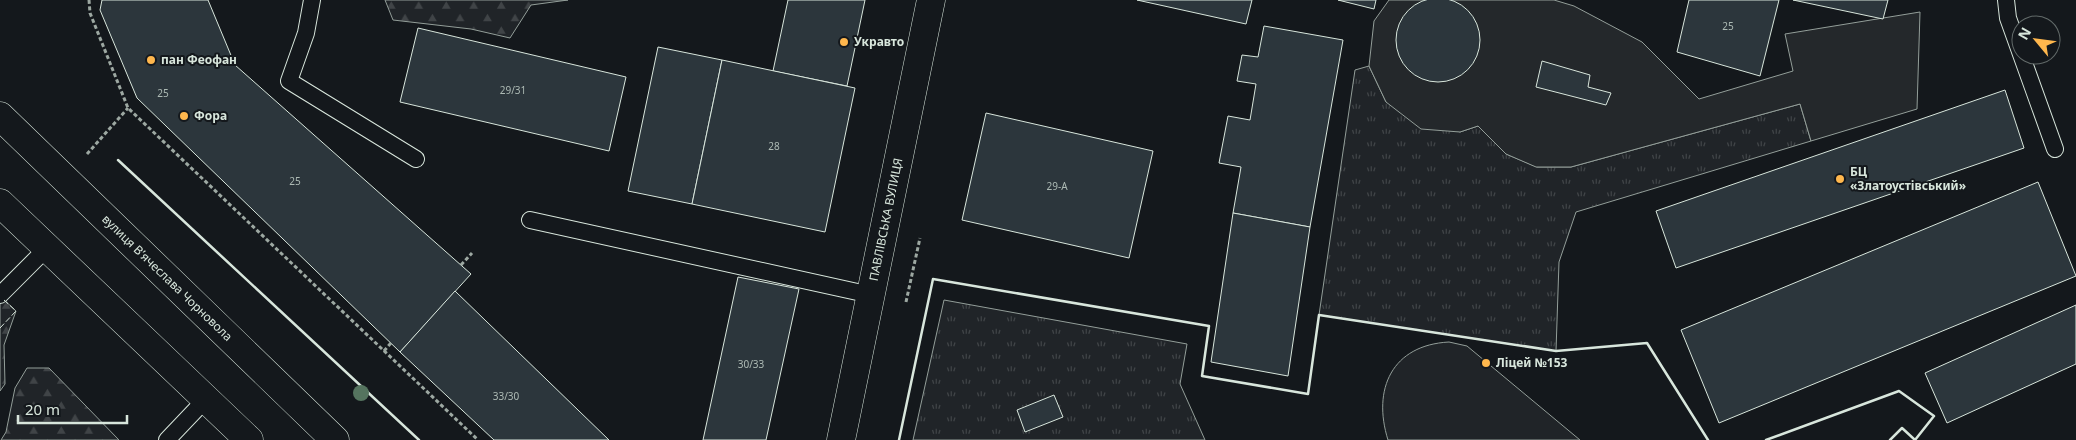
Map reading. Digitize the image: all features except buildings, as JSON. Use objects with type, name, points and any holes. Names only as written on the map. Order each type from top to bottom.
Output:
[{"type":"main road","name":"ПАВЛІВСЬКА ВУЛИЦЯ","points":[[841,440],[931,0]]},
{"type":"main road","name":"вулиця Вʼячеслава Чорновола","points":[[0,116],[335,440]]},
{"type":"main road","points":[[0,203],[249,440]]},
{"type":"lane","points":[[312,0],[306,32],[289,81],[416,159]]},
{"type":"lane","points":[[2006,0],[2008,18],[2055,149]]},
{"type":"lane","points":[[530,220],[871,295]]},
{"type":"lane","points":[[0,296],[47,248]]},
{"type":"lane","points":[[167,440],[206,399]]},
{"type":"path","points":[[89,0],[90,12],[128,108],[478,440]]},
{"type":"path","points":[[84,157],[128,108]]},
{"type":"path","points":[[906,302],[920,238]]},
{"type":"path","points":[[461,265],[472,253]]},
{"type":"path","points":[[384,351],[391,344]]},
{"type":"green space","points":[[385,0],[568,0],[531,5],[510,38],[471,29],[393,20]]},
{"type":"green space","points":[[1369,66],[1386,102],[1460,132],[1478,126],[1506,154],[1537,167],[1571,167],[1800,104],[1811,141],[1576,212],[1559,262],[1556,351],[1319,315],[1355,70]]},
{"type":"green space","points":[[0,296],[16,311],[4,345],[5,384],[0,391]]},
{"type":"green space","points":[[944,300],[1187,344],[1180,384],[1205,440],[913,440]]},
{"type":"green space","points":[[1449,342],[1467,346],[1580,440],[1388,440],[1383,404],[1385,387],[1391,373],[1400,361],[1413,351],[1429,345]]},
{"type":"green space","points":[[27,368],[49,368],[119,440],[1,440],[6,432],[15,388]]},
{"type":"shaded area","points":[[1389,0],[1554,0],[1574,6],[1642,42],[1699,99],[1793,71],[1785,34],[1920,12],[1917,109],[1811,141],[1800,104],[1571,167],[1536,167],[1506,154],[1478,126],[1460,132],[1421,129],[1386,102],[1369,66],[1374,21]]},
{"type":"fence","points":[[0,328],[16,311],[4,300]]},
{"type":"wall","points":[[118,160],[419,440]]},
{"type":"wall","points":[[899,440],[933,279],[1209,326],[1202,376],[1308,394],[1319,315],[1556,351],[1647,343],[1708,440]]},
{"type":"wall","points":[[1766,440],[1899,391],[1934,416],[1915,440],[1902,428],[1890,440]]},
{"type":"place","name":"Укравто","points":[[844,42]]},
{"type":"place","name":"пан Феофан","points":[[151,60]]},
{"type":"place","name":"Фора","points":[[184,116]]},
{"type":"place","name":"БЦ «Златоустівський»","points":[[1840,179]]},
{"type":"place","name":"Ліцей №153","points":[[1486,363]]}]
